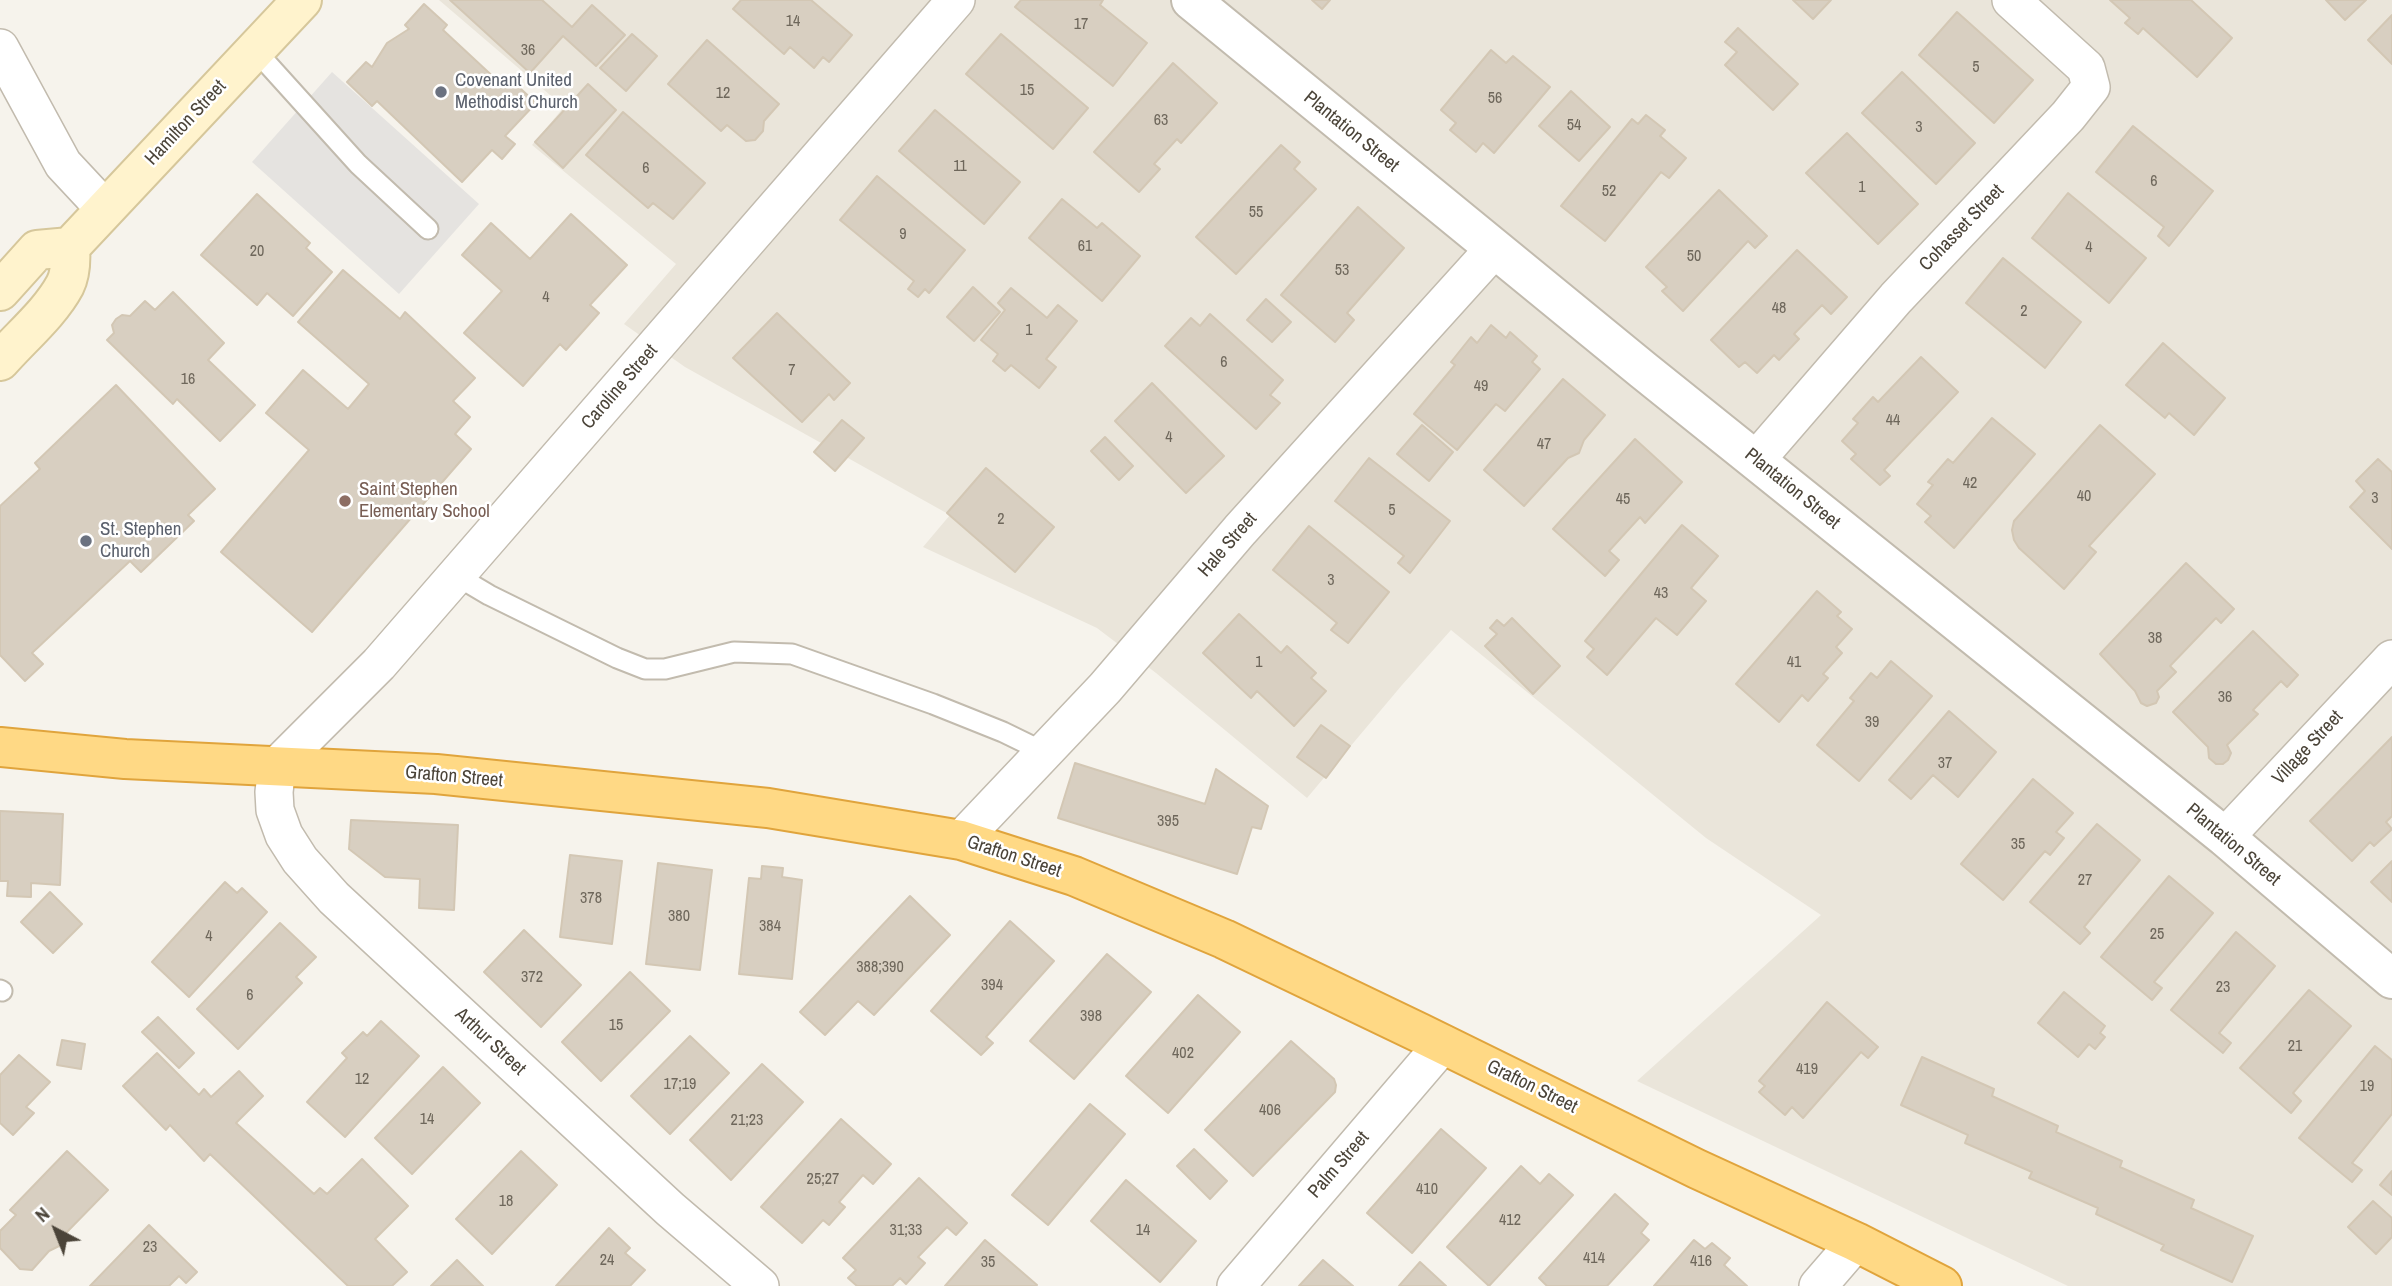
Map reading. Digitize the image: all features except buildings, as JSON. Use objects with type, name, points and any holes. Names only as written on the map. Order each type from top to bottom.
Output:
[{"type":"highway","name":"Grafton Street","points":[[0,747],[125,759],[436,774],[768,808],[961,840],[1074,876],[1211,934],[1856,1242],[1942,1286]]},
{"type":"main road","name":"Hamilton Street","points":[[70,247],[302,0]]},
{"type":"main road","points":[[0,291],[37,250],[70,247],[71,264],[65,284],[51,304],[0,361]]},
{"type":"street","name":"Caroline Street","points":[[277,766],[379,664],[956,0]]},
{"type":"street","name":"Plantation Street","points":[[1191,0],[1494,249],[2225,837],[2392,979]]},
{"type":"street","name":"Cohasset Street","points":[[1756,460],[1896,298],[2068,116],[2091,87],[2086,68],[2011,0]]},
{"type":"street","points":[[0,48],[63,164],[105,209]]},
{"type":"street","name":"Hale Street","points":[[961,840],[1105,688],[1240,530],[1494,249]]},
{"type":"street","name":"Village Street","points":[[2225,837],[2392,659]]},
{"type":"street","name":"Arthur Street","points":[[277,766],[275,810],[284,835],[300,860],[334,898],[670,1209],[760,1286]]},
{"type":"street","name":"Palm Street","points":[[1236,1286],[1443,1044]]},
{"type":"street","points":[[1818,1286],[1856,1242]]},
{"type":"lane","points":[[255,50],[358,164],[428,229]]},
{"type":"lane","points":[[457,576],[489,595],[645,669],[665,669],[734,652],[792,654],[944,709],[1003,732],[1044,752]]},
{"type":"shaded area","points":[[439,0],[2392,0],[2392,1286],[2068,1286],[1637,1081],[1821,915],[1706,838],[1451,630],[1307,798],[1156,673],[1097,628],[923,547],[950,515],[685,367],[624,324],[676,264],[532,145],[564,107]]},
{"type":"shaded area","points":[[332,72],[479,204],[399,294],[252,162]]},
{"type":"place","name":"Covenant United Methodist Church","points":[[441,92]]},
{"type":"place","name":"Saint Stephen Elementary School","points":[[345,501]]},
{"type":"place","name":"St. Stephen Church","points":[[86,541]]}]
